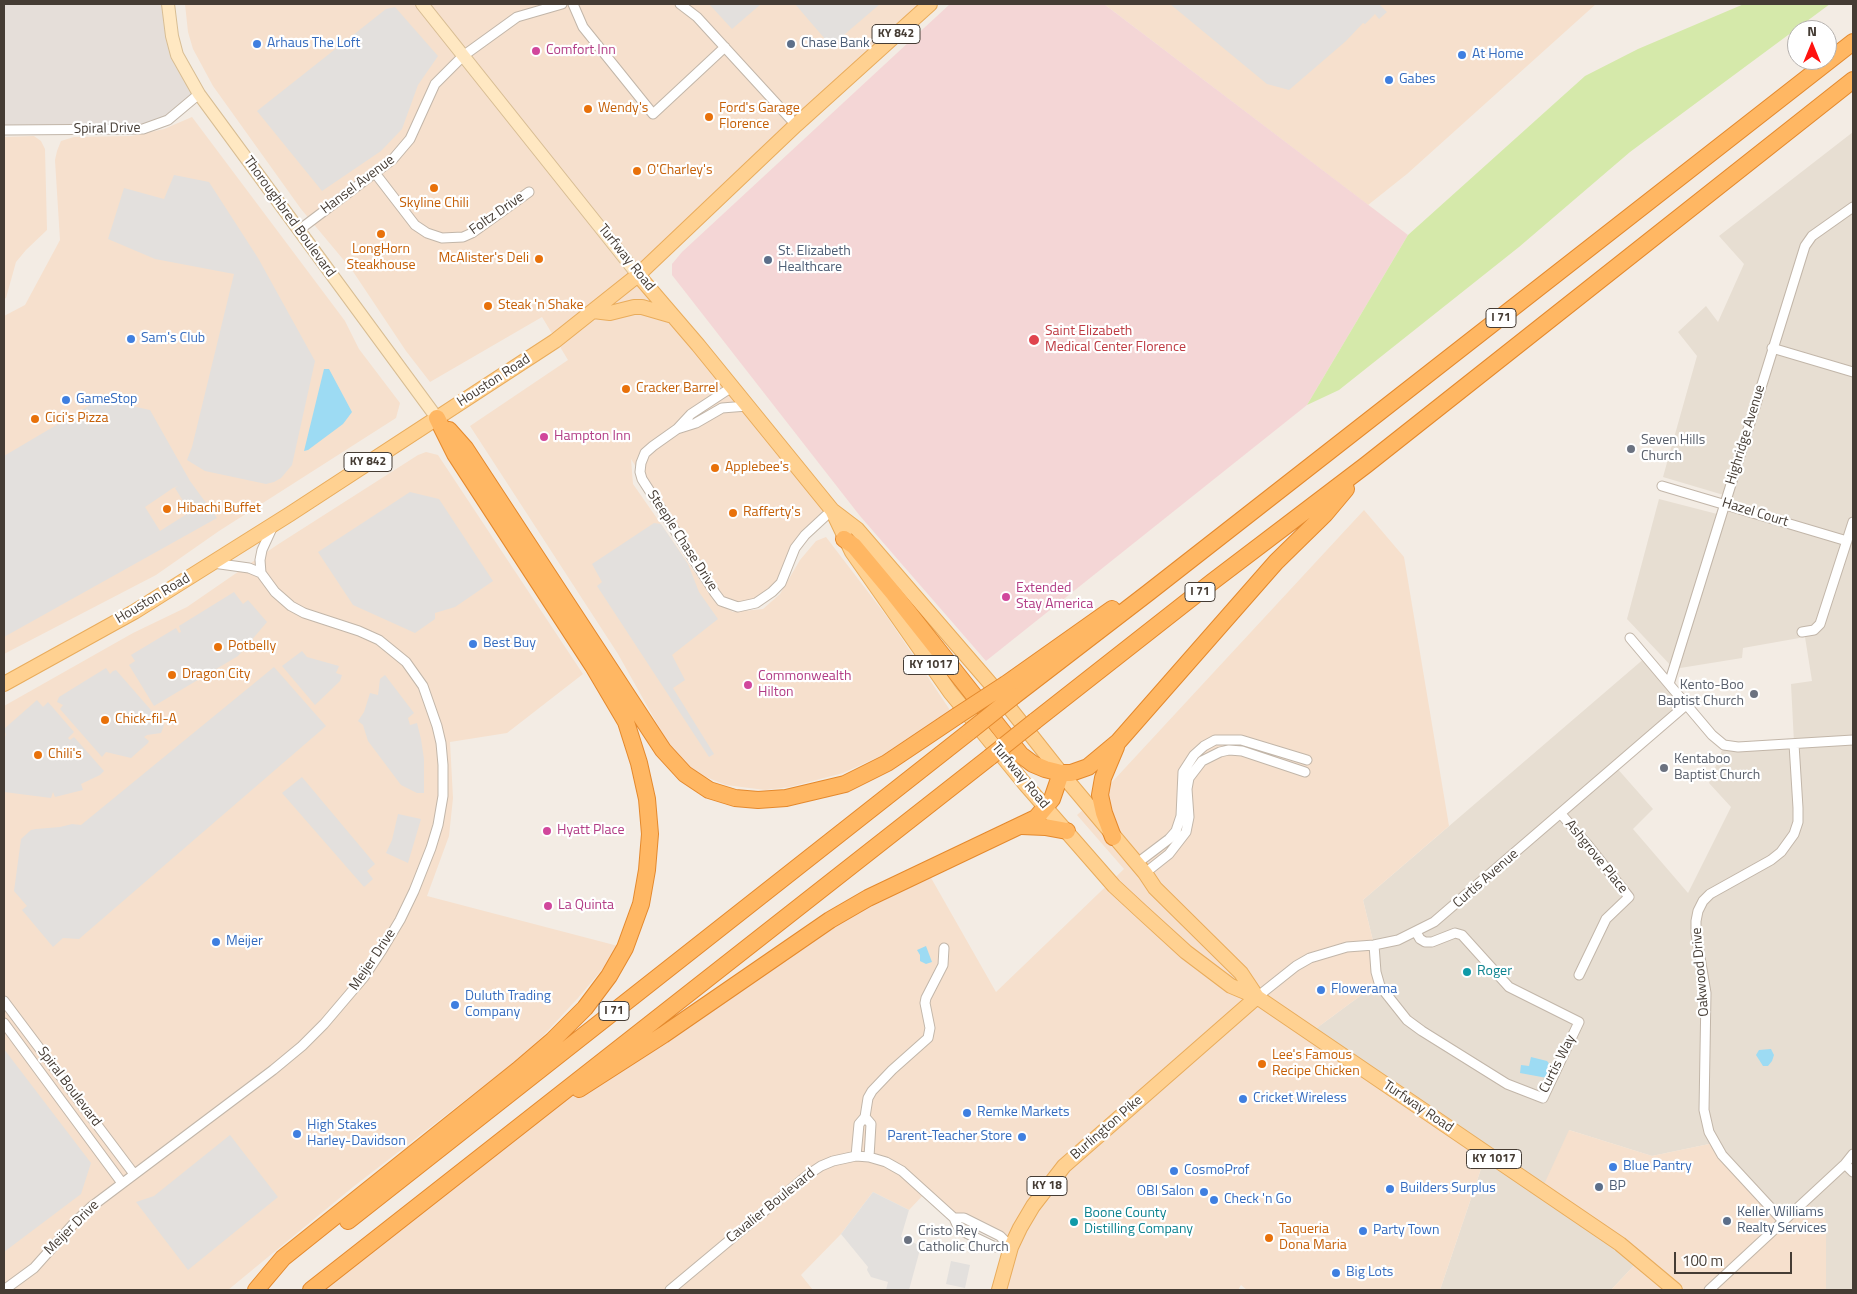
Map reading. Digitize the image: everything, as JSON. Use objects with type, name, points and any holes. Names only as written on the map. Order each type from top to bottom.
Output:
[{"type":"highway","name":"I 71","points":[[260,1290],[968,732],[1010,690],[1110,610],[1148,594],[1853,42]]},
{"type":"highway","name":"I 71","points":[[310,1290],[1204,588],[1366,465],[1853,80]]},
{"type":"highway","points":[[437,418],[465,448],[663,750],[685,774],[709,790],[735,798],[758,800],[786,798],[845,784],[887,763],[957,716],[1010,690]]},
{"type":"highway","points":[[256,1290],[283,1258],[518,1070],[553,1040],[585,1008],[610,976],[625,948],[641,904],[650,834],[647,799],[639,763],[626,722],[593,666],[455,454],[437,418]]},
{"type":"highway","points":[[844,539],[854,546],[894,594],[1021,754],[1033,764],[1061,773],[1071,773],[1088,767],[1118,742],[1276,562],[1324,514],[1366,465]]},
{"type":"highway","points":[[1113,837],[1104,813],[1100,795],[1108,762],[1118,742]]},
{"type":"highway","points":[[545,1104],[605,1074],[830,920],[868,898],[1036,818],[1046,808],[1054,794],[1061,773]]},
{"type":"highway","points":[[1020,826],[1045,827],[1066,831]]},
{"type":"main road","name":"Thoroughbred Boulevard","points":[[168,4],[172,36],[177,55],[199,94],[437,418]]},
{"type":"main road","name":"Turfway Road","points":[[422,4],[638,274],[832,510],[857,529],[989,682],[1155,888],[1242,973],[1257,997]]},
{"type":"main road","name":"Houston Road","points":[[4,684],[134,612],[213,563],[555,341],[638,274],[796,125],[930,4]]},
{"type":"main road","points":[[593,311],[610,313],[642,307],[674,316]]},
{"type":"main road","name":"Turfway Road","points":[[832,510],[844,539],[950,692],[1024,784],[1114,886],[1186,952],[1231,986],[1257,997],[1620,1244],[1676,1290]]},
{"type":"main road","name":"Burlington Pike","points":[[999,1290],[1012,1246],[1033,1206],[1064,1166],[1257,997]]},
{"type":"street","name":"Hansel Avenue","points":[[299,230],[393,159],[410,139],[435,84],[463,56],[517,17],[562,4]]},
{"type":"street","points":[[573,4],[582,27],[653,114],[725,47]]},
{"type":"street","points":[[680,4],[697,17],[796,125]]},
{"type":"street","name":"Spiral Drive","points":[[4,130],[120,131],[143,129],[168,120],[199,94]]},
{"type":"street","name":"Foltz Drive","points":[[375,173],[415,225],[427,233],[442,238],[463,237],[472,233],[529,192]]},
{"type":"street","name":"Highridge Avenue","points":[[1669,684],[1802,254],[1808,240],[1853,207]]},
{"type":"street","points":[[1772,348],[1853,372]]},
{"type":"street","name":"Steeple Chase Drive","points":[[732,388],[690,414],[677,429],[653,446],[646,453],[641,463],[640,472],[646,485],[721,601],[738,606],[747,606],[756,603],[772,592],[781,583],[795,548],[805,535],[832,510]]},
{"type":"street","name":"Steeple Chase Drive","points":[[677,429],[696,423],[722,408],[746,406]]},
{"type":"street","name":"Hazel Court","points":[[1662,486],[1847,541]]},
{"type":"street","points":[[1802,632],[1814,630],[1820,624],[1853,522]]},
{"type":"street","points":[[213,563],[249,568],[261,573],[260,560],[262,550],[274,525]]},
{"type":"street","name":"Meijer Drive","points":[[4,1290],[34,1268],[76,1221],[122,1183],[273,1070],[302,1046],[340,1006],[364,977],[400,920],[421,873],[438,825],[443,785],[441,743],[431,705],[415,674],[398,654],[378,640],[359,631],[304,613],[291,606],[275,592],[261,573]]},
{"type":"street","points":[[1630,638],[1712,735],[1724,745],[1738,747],[1853,740]]},
{"type":"street","name":"Curtis Avenue","points":[[1257,997],[1296,966],[1310,958],[1347,947],[1374,945],[1398,940],[1416,932],[1448,912],[1686,705]]},
{"type":"street","points":[[1140,869],[1176,831],[1181,816],[1183,772],[1194,754],[1204,746],[1215,740],[1241,740],[1307,760]]},
{"type":"street","name":"Oakwood Drive","points":[[1783,1221],[1722,1155],[1712,1138],[1705,1119],[1706,994],[1696,921],[1703,901],[1710,894],[1771,860],[1781,852],[1794,834],[1798,822],[1798,808],[1794,744]]},
{"type":"street","points":[[1140,869],[1169,854],[1186,832],[1189,817],[1187,789],[1189,778],[1202,761],[1220,752],[1229,750],[1242,751],[1305,772]]},
{"type":"street","name":"Ashgrove Place","points":[[1561,814],[1588,844],[1629,897],[1606,920],[1579,975]]},
{"type":"street","name":"Curtis Way","points":[[1374,945],[1376,972],[1380,986],[1408,1020],[1422,1031],[1507,1084],[1543,1098],[1579,1022],[1508,987],[1462,935],[1451,934],[1432,942],[1425,942],[1420,939],[1416,932]]},
{"type":"street","points":[[856,1156],[859,1124],[865,1117],[868,1098],[872,1091],[892,1070],[928,1038],[930,1028],[925,1003],[943,965],[944,948]]},
{"type":"street","name":"Spiral Boulevard","points":[[4,1001],[134,1174]]},
{"type":"street","name":"Spiral Boulevard","points":[[4,1024],[122,1183]]},
{"type":"street","points":[[865,1117],[870,1124],[869,1157]]},
{"type":"street","points":[[1709,1290],[1845,1164],[1853,1154]]},
{"type":"street","name":"Cavalier Boulevard","points":[[670,1290],[809,1174],[833,1161],[856,1156],[869,1157],[886,1162],[902,1171],[954,1218],[964,1218],[1000,1236],[1012,1246]]},
{"type":"street","points":[[1845,1164],[1853,1172]]},
{"type":"shaded area","points":[[4,4],[168,4],[168,16],[199,94],[152,127],[4,130]]},
{"type":"shaded area","points":[[185,4],[930,4],[638,274],[832,510],[805,535],[781,583],[747,606],[721,601],[631,459],[633,484],[714,600],[733,612],[763,609],[780,594],[800,560],[816,541],[826,537],[888,618],[950,710],[883,755],[843,773],[790,787],[765,790],[726,785],[691,771],[669,745],[618,654],[470,426],[568,360],[542,317],[430,382],[406,351],[352,270],[301,209],[213,86],[193,49],[188,32]]},
{"type":"shaded area","points":[[709,4],[761,4],[732,29]]},
{"type":"shaded area","points":[[795,4],[880,4],[831,46]]},
{"type":"shaded area","name":"Saint Elizabeth Medical Center Florence","points":[[950,4],[1104,4],[1408,235],[1307,405],[986,661],[860,516],[672,275],[672,264],[682,252]]},
{"type":"shaded area","points":[[1104,4],[1596,4],[1407,174],[1368,205]]},
{"type":"shaded area","points":[[1170,4],[1381,4],[1387,12],[1379,19],[1375,14],[1365,24],[1363,23],[1346,41],[1289,90],[1267,84]]},
{"type":"shaded area","points":[[395,7],[438,56],[418,85],[402,129],[381,151],[322,191],[257,111],[386,9]]},
{"type":"shaded area","points":[[192,117],[345,321],[359,349],[400,403],[396,418],[219,531],[156,575],[4,654],[4,316],[25,305],[60,240],[55,160],[57,151],[61,141],[74,137],[132,136],[164,129]]},
{"type":"shaded area","points":[[1853,132],[1853,1290],[1826,1290],[1825,1220],[1783,1221],[1714,1143],[1652,1156],[1569,1130],[1640,1259],[1611,1290],[1440,1290],[1486,1154],[1310,1033],[1379,982],[1374,945],[1363,900],[1646,657],[1686,705],[1616,767],[1653,809],[1633,829],[1688,893],[1731,807],[1709,783],[1724,745],[1794,743],[1791,684],[1812,681],[1805,637],[1743,648],[1742,658],[1674,669],[1627,619],[1659,499],[1721,515],[1727,496],[1663,477],[1697,356],[1678,332],[1706,306],[1718,322],[1744,264],[1719,236]]},
{"type":"shaded area","points":[[34,136],[41,141],[45,149],[47,230],[16,262],[6,298],[4,299],[4,137]]},
{"type":"shaded area","points":[[174,175],[209,182],[258,258],[315,361],[292,465],[281,478],[274,482],[266,484],[205,471],[187,460],[192,447],[234,274],[155,259],[108,239],[124,188],[164,199]]},
{"type":"shaded area","points":[[102,398],[150,410],[190,481],[217,518],[4,637],[4,456]],"holes":[[[178,486],[175,488],[190,512],[160,531],[145,507]]]},
{"type":"shaded area","points":[[426,452],[438,455],[583,674],[507,733],[450,742],[453,798],[449,836],[427,896],[618,946],[611,959],[578,998],[530,1050],[353,1187],[228,1290],[4,1290],[4,706],[133,633],[187,607],[277,545],[418,455]]},
{"type":"shaded area","points":[[410,492],[439,499],[493,581],[455,607],[435,613],[435,619],[415,633],[353,605],[318,552]]},
{"type":"shaded area","points":[[1364,510],[1404,557],[1449,826],[1363,900],[1374,945],[1379,982],[1310,1033],[1486,1154],[1440,1290],[1247,1290],[1241,1285],[1238,1290],[999,1290],[1008,1258],[1000,1236],[954,1218],[926,1192],[909,1210],[873,1192],[841,1234],[801,1275],[813,1290],[311,1290],[545,1104],[830,920],[926,869],[996,992],[1124,869],[1077,815],[1100,795]]},
{"type":"shaded area","points":[[654,523],[661,524],[688,564],[699,592],[718,619],[672,655],[685,680],[673,688],[714,754],[709,757],[597,586],[602,582],[592,564]]},
{"type":"shaded area","points":[[234,592],[243,604],[248,600],[267,622],[238,656],[154,706],[129,665],[135,661],[131,655],[176,628],[179,633],[181,632],[179,626]]},
{"type":"shaded area","points":[[302,651],[307,657],[339,666],[336,673],[342,675],[340,681],[315,705],[282,666]]},
{"type":"shaded area","points":[[274,667],[326,726],[79,939],[63,938],[53,947],[22,910],[27,906],[14,891],[21,839],[31,830],[72,824],[81,825]]},
{"type":"shaded area","points":[[106,668],[110,674],[116,670],[164,725],[161,733],[144,737],[149,741],[148,743],[131,758],[106,752],[102,757],[60,709],[63,705],[57,702],[59,697]]},
{"type":"shaded area","points":[[385,675],[414,713],[408,718],[410,725],[417,723],[421,739],[424,759],[424,793],[417,793],[401,785],[368,741],[363,725],[358,721],[364,712],[370,693],[378,695],[380,679]]},
{"type":"shaded area","points":[[37,700],[43,707],[48,702],[74,732],[68,738],[70,740],[74,737],[104,771],[100,775],[81,784],[83,790],[55,797],[53,792],[51,798],[4,792],[4,737],[6,735],[4,729]]},
{"type":"shaded area","points":[[302,777],[375,864],[367,871],[373,879],[364,887],[282,793]]},
{"type":"shaded area","points":[[398,814],[421,819],[408,863],[386,853],[392,840]]},
{"type":"shaded area","points":[[4,1049],[91,1163],[81,1194],[4,1252]]},
{"type":"shaded area","points":[[1569,1130],[1652,1156],[1714,1143],[1783,1221],[1805,1201],[1826,1220],[1826,1290],[1611,1290],[1640,1259],[1541,1191]]},
{"type":"shaded area","points":[[230,1135],[278,1197],[188,1270],[136,1202],[154,1196]]},
{"type":"shaded area","points":[[873,1192],[909,1210],[901,1237],[921,1246],[909,1290],[886,1290],[888,1282],[871,1277],[867,1270],[868,1267],[841,1234]]},
{"type":"shaded area","points":[[951,1261],[970,1265],[965,1288],[946,1284]]},
{"type":"green space","points":[[1744,4],[1830,4],[1808,20],[1787,20],[1787,36],[1630,152],[1519,247],[1339,390],[1307,405],[1408,235],[1585,76],[1638,49]]},
{"type":"water","points":[[324,369],[329,369],[352,412],[343,424],[304,451]]},
{"type":"water","points":[[926,946],[932,962],[926,964],[920,961],[920,955],[917,950]]},
{"type":"water","points":[[1771,1049],[1774,1055],[1772,1061],[1768,1066],[1763,1066],[1756,1055],[1759,1050]]},
{"type":"water","points":[[1531,1057],[1547,1061],[1551,1066],[1547,1078],[1520,1073],[1521,1065],[1529,1066]]},
{"type":"place","name":"Arhaus The Loft","points":[[257,44]]},
{"type":"place","name":"Chase Bank","points":[[791,44]]},
{"type":"place","name":"Comfort Inn","points":[[536,51]]},
{"type":"place","name":"At Home","points":[[1462,55]]},
{"type":"place","name":"Gabes","points":[[1389,80]]},
{"type":"place","name":"Wendy's","points":[[588,109]]},
{"type":"place","name":"Ford's Garage Florence","points":[[709,117]]},
{"type":"place","name":"O'Charley's","points":[[637,171]]},
{"type":"place","name":"Skyline Chili","points":[[434,188]]},
{"type":"place","name":"LongHorn Steakhouse","points":[[381,234]]},
{"type":"place","name":"McAlister's Deli","points":[[539,259]]},
{"type":"place","name":"St. Elizabeth Healthcare","points":[[768,260]]},
{"type":"place","name":"Steak 'n Shake","points":[[488,306]]},
{"type":"place","name":"Sam's Club","points":[[131,339]]},
{"type":"place","name":"Saint Elizabeth Medical Center Florence","points":[[1034,340]]},
{"type":"place","name":"Cracker Barrel","points":[[626,389]]},
{"type":"place","name":"GameStop","points":[[66,400]]},
{"type":"place","name":"Cici's Pizza","points":[[35,419]]},
{"type":"place","name":"Hampton Inn","points":[[544,437]]},
{"type":"place","name":"Seven Hills Church","points":[[1631,449]]},
{"type":"place","name":"Applebee's","points":[[715,468]]},
{"type":"place","name":"Hibachi Buffet","points":[[167,509]]},
{"type":"place","name":"Rafferty's","points":[[733,513]]},
{"type":"place","name":"Extended Stay America","points":[[1006,597]]},
{"type":"place","name":"Best Buy","points":[[473,644]]},
{"type":"place","name":"Potbelly","points":[[218,647]]},
{"type":"place","name":"Dragon City","points":[[172,675]]},
{"type":"place","name":"Commonwealth Hilton","points":[[748,685]]},
{"type":"place","name":"Kento-Boo Baptist Church","points":[[1754,694]]},
{"type":"place","name":"Chick-fil-A","points":[[105,720]]},
{"type":"place","name":"Chili's","points":[[38,755]]},
{"type":"place","name":"Kentaboo Baptist Church","points":[[1664,768]]},
{"type":"place","name":"Hyatt Place","points":[[547,831]]},
{"type":"place","name":"La Quinta","points":[[548,906]]},
{"type":"place","name":"Meijer","points":[[216,942]]},
{"type":"place","name":"Roger","points":[[1467,972]]},
{"type":"place","name":"Flowerama","points":[[1321,990]]},
{"type":"place","name":"Duluth Trading Company","points":[[455,1005]]},
{"type":"place","name":"Lee's Famous Recipe Chicken","points":[[1262,1064]]},
{"type":"place","name":"Cricket Wireless","points":[[1243,1099]]},
{"type":"place","name":"Remke Markets","points":[[967,1113]]},
{"type":"place","name":"High Stakes Harley-Davidson","points":[[297,1134]]},
{"type":"place","name":"Parent-Teacher Store","points":[[1022,1137]]},
{"type":"place","name":"Blue Pantry","points":[[1613,1167]]},
{"type":"place","name":"CosmoProf","points":[[1174,1171]]},
{"type":"place","name":"BP","points":[[1599,1187]]},
{"type":"place","name":"Builders Surplus","points":[[1390,1189]]},
{"type":"place","name":"OBI Salon","points":[[1204,1192]]},
{"type":"place","name":"Check 'n Go","points":[[1214,1200]]},
{"type":"place","name":"Keller Williams Realty Services","points":[[1727,1221]]},
{"type":"place","name":"Boone County Distilling Company","points":[[1074,1222]]},
{"type":"place","name":"Party Town","points":[[1363,1231]]},
{"type":"place","name":"Taqueria Dona Maria","points":[[1269,1238]]},
{"type":"place","name":"Cristo Rey Catholic Church","points":[[908,1240]]},
{"type":"place","name":"Big Lots","points":[[1336,1273]]}]
